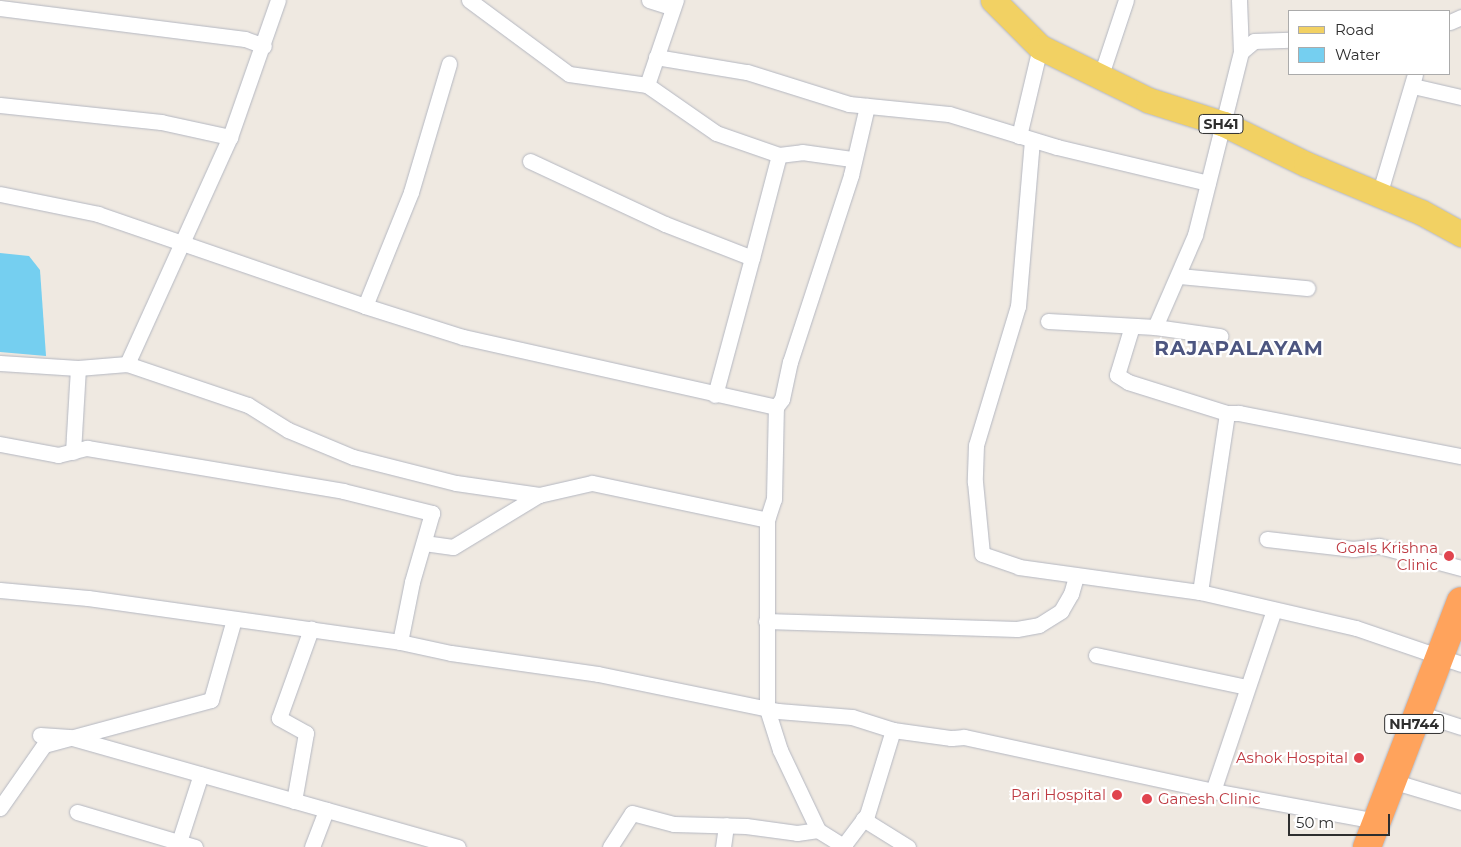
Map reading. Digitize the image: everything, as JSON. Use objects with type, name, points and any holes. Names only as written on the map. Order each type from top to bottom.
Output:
[{"type":"highway","name":"NH744","points":[[1368,847],[1418,713],[1450,659],[1461,601]]},
{"type":"main road","name":"SH41","points":[[992,0],[1040,47],[1101,75],[1148,100],[1224,124],[1379,195],[1421,212],[1461,234]]},
{"type":"street","points":[[127,364],[230,137],[264,46],[278,0]]},
{"type":"street","points":[[469,0],[569,74],[647,85],[716,133],[779,156],[802,152],[852,159]]},
{"type":"street","points":[[647,85],[675,4],[650,0]]},
{"type":"street","points":[[1101,75],[1126,0]]},
{"type":"street","points":[[1155,327],[1179,276],[1194,235],[1224,124],[1241,52],[1239,0]]},
{"type":"street","points":[[0,8],[245,39],[264,46]]},
{"type":"street","points":[[1241,52],[1254,41],[1288,40]]},
{"type":"street","points":[[1040,47],[1026,138],[1018,306],[976,445],[975,482],[982,554],[1019,567],[1200,592],[1356,628],[1450,659]]},
{"type":"street","points":[[656,58],[747,72],[849,104],[949,114],[1026,138],[1208,183]]},
{"type":"street","points":[[365,306],[411,192],[450,64]]},
{"type":"street","points":[[1379,195],[1414,80],[1461,97]]},
{"type":"street","points":[[0,105],[161,122],[230,137]]},
{"type":"street","points":[[867,106],[852,159],[851,175],[790,362],[782,399],[776,407],[774,499],[767,520],[766,709],[780,750],[820,831],[844,846],[863,819],[893,730]]},
{"type":"street","points":[[716,395],[779,156]]},
{"type":"street","points":[[530,161],[665,224],[752,258]]},
{"type":"street","points":[[0,194],[98,214],[180,244],[464,337],[776,407]]},
{"type":"street","points":[[1179,276],[1307,288]]},
{"type":"street","points":[[1048,321],[1155,327],[1220,336]]},
{"type":"street","points":[[1132,326],[1117,375],[1128,382],[1227,413],[1239,413],[1461,456]]},
{"type":"street","points":[[0,363],[78,368],[127,364],[248,405],[288,430],[353,457],[456,483],[539,495]]},
{"type":"street","points":[[72,452],[78,368]]},
{"type":"street","points":[[1200,592],[1227,413]]},
{"type":"street","points":[[0,444],[58,455],[87,448],[343,491],[432,513],[412,582],[400,642]]},
{"type":"street","points":[[424,543],[453,547],[539,495],[592,483],[767,520]]},
{"type":"street","points":[[1267,539],[1353,549],[1379,546],[1461,568]]},
{"type":"street","points":[[766,621],[1017,629],[1039,625],[1061,611],[1072,594],[1076,576]]},
{"type":"street","points":[[0,590],[400,642],[451,653],[598,674],[766,709],[852,717],[893,730],[951,738],[964,737],[1213,791],[1377,821]]},
{"type":"street","points":[[1213,791],[1274,610]]},
{"type":"street","points":[[0,808],[44,745],[211,700],[234,619]]},
{"type":"street","points":[[294,801],[306,733],[279,718],[311,630]]},
{"type":"street","points":[[1096,655],[1247,687]]},
{"type":"street","points":[[1418,713],[1461,727]]},
{"type":"street","points":[[40,735],[69,737],[458,847]]},
{"type":"street","points":[[168,842],[201,774]]},
{"type":"street","points":[[1392,781],[1461,802]]},
{"type":"street","points":[[312,847],[326,810]]},
{"type":"street","points":[[76,812],[168,842],[194,847]]},
{"type":"street","points":[[610,847],[632,813],[674,824],[726,826],[797,833],[820,831]]},
{"type":"street","points":[[863,819],[908,847]]},
{"type":"street","points":[[723,847],[726,826]]},
{"type":"street","points":[[818,847],[820,831]]},
{"type":"water","points":[[0,253],[29,256],[40,270],[46,356],[0,352]]},
{"type":"place","name":"Goals Krishna Clinic","points":[[1449,556]]},
{"type":"place","name":"Ashok Hospital","points":[[1359,758]]},
{"type":"place","name":"Pari Hospital","points":[[1117,795]]},
{"type":"place","name":"Ganesh Clinic","points":[[1147,799]]},
{"type":"district","name":"RAJAPALAYAM","points":[[1239,348]]}]
